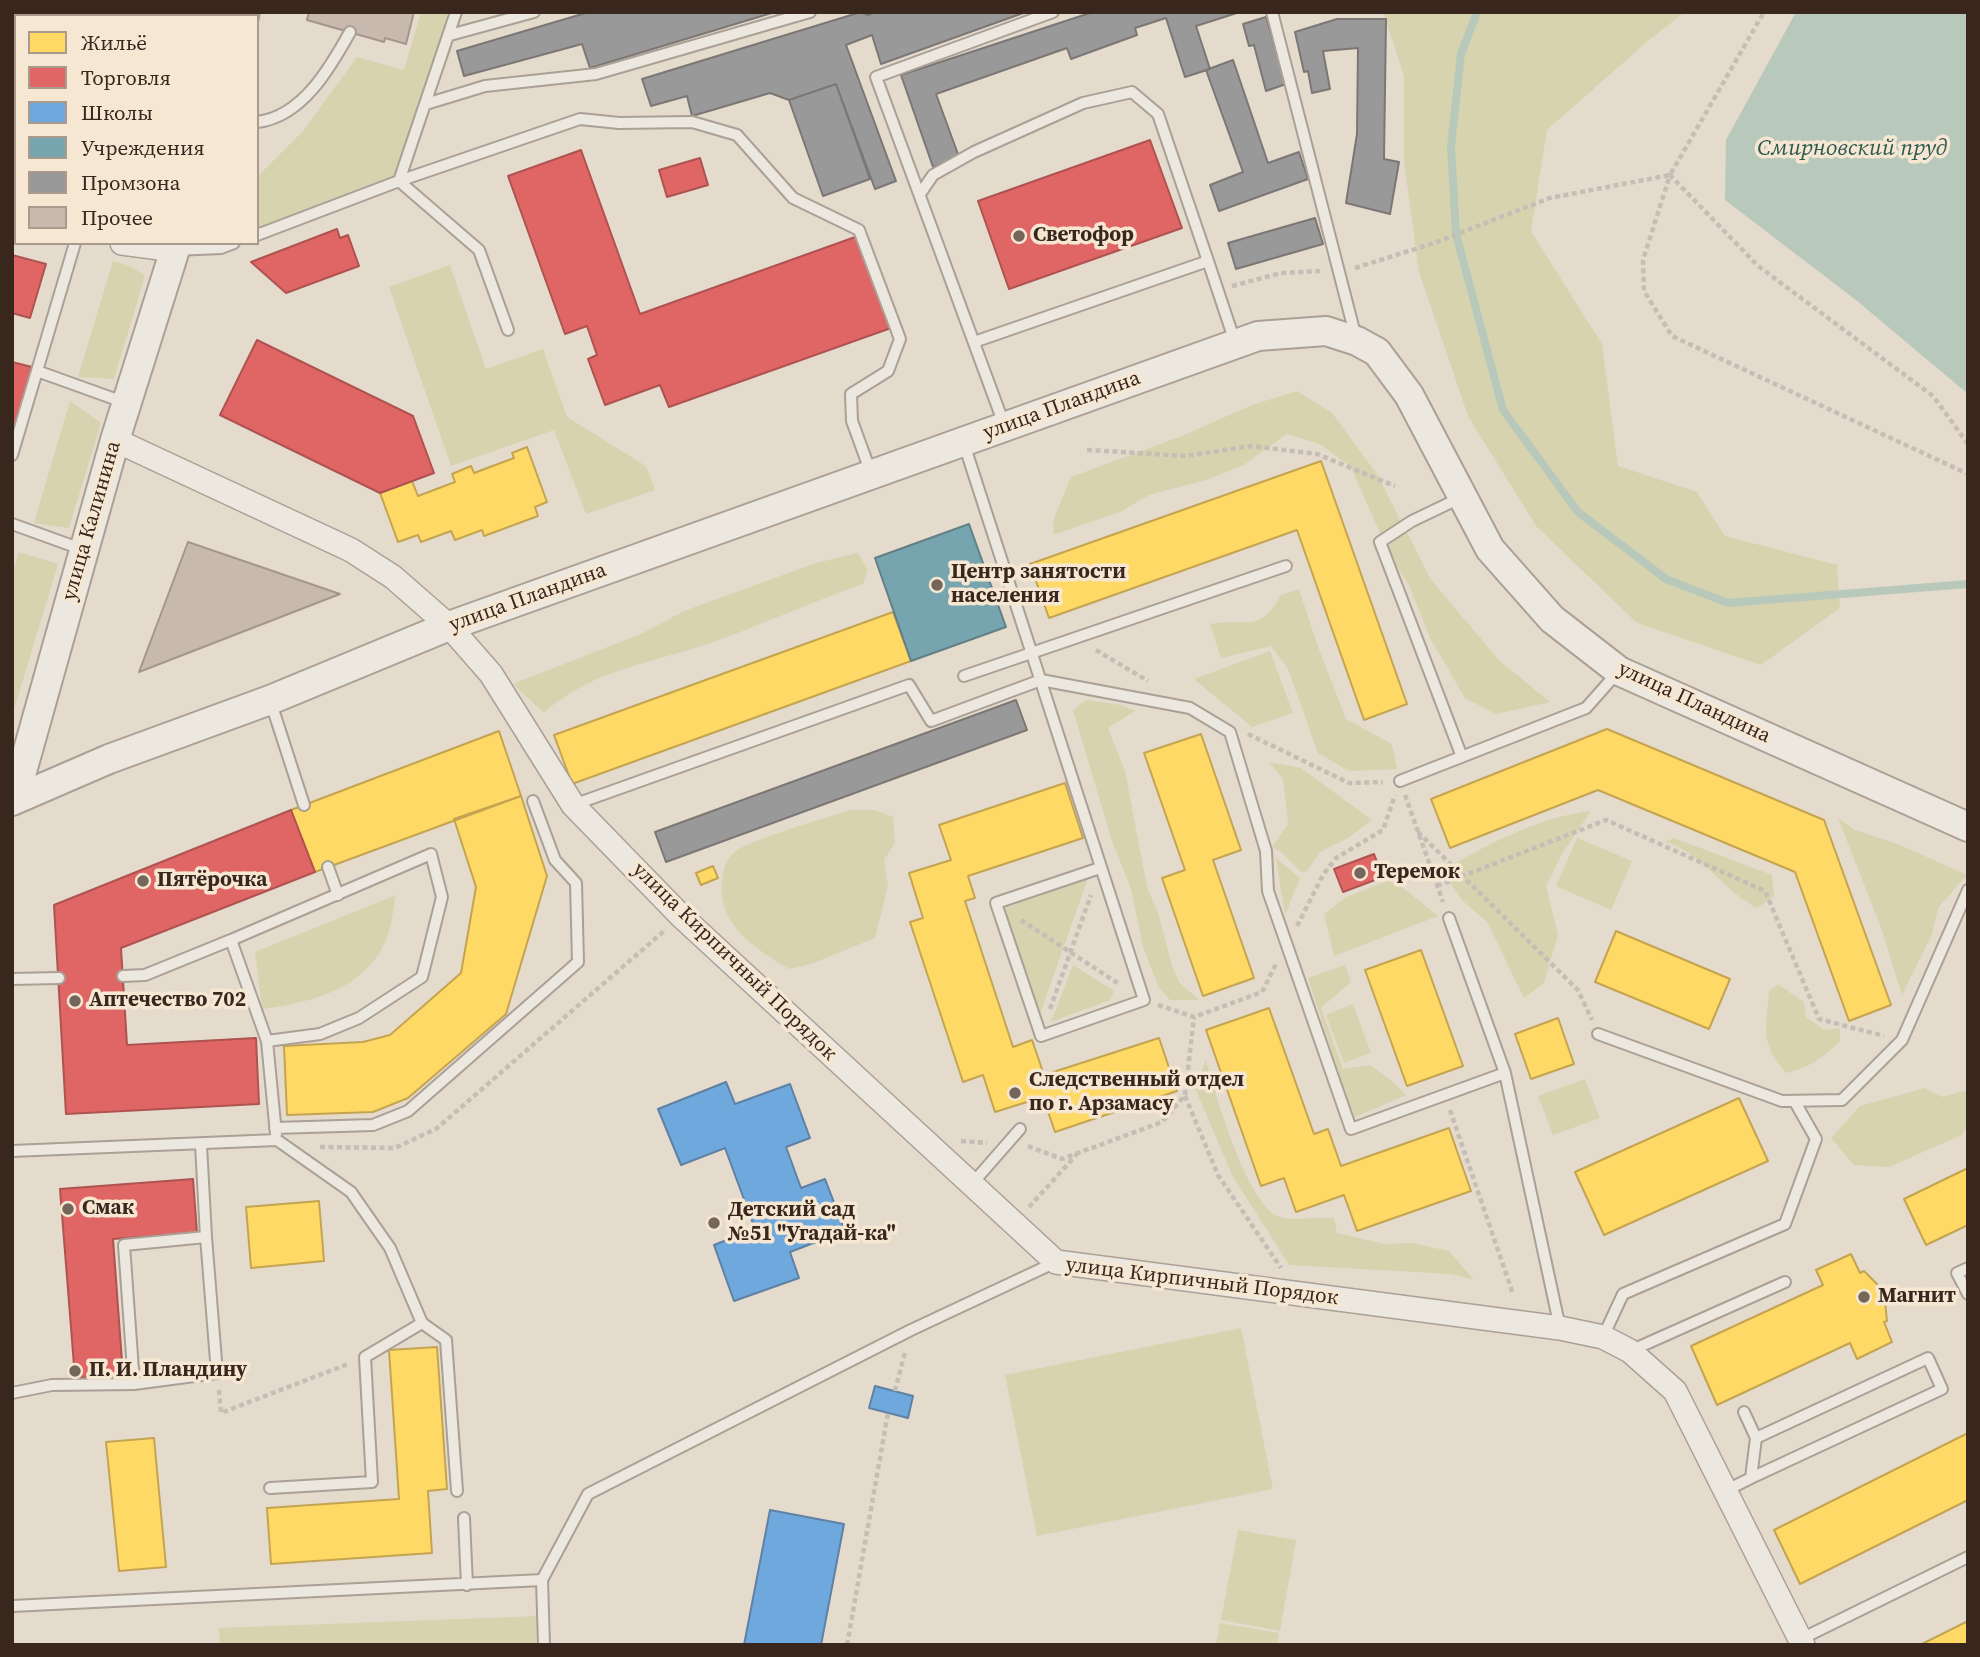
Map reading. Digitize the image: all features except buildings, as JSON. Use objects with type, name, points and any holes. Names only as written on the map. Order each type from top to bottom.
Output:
[{"type":"street","points":[[149,245],[176,247]]},
{"type":"street","name":"улица Калинина","points":[[13,800],[115,440],[176,247]]},
{"type":"street","name":"улица Пландина","points":[[13,800],[109,759],[270,700],[449,626],[1258,336],[1326,331],[1357,341],[1377,352],[1409,395],[1490,549],[1552,619],[1619,671],[1968,827]]},
{"type":"street","name":"улица Кирпичный Порядок","points":[[115,440],[351,550],[393,577],[449,626],[491,674],[573,805],[681,916],[1056,1262],[1560,1328],[1603,1337],[1630,1351],[1675,1391],[1802,1642]]},
{"type":"lane","points":[[399,181],[456,12]]},
{"type":"lane","points":[[450,35],[534,12]]},
{"type":"lane","points":[[426,104],[485,86],[596,74],[810,12]]},
{"type":"lane","points":[[1004,427],[876,76],[1053,12]]},
{"type":"lane","points":[[1272,12],[1357,341]]},
{"type":"lane","points":[[259,122],[275,120],[325,77],[350,32]]},
{"type":"lane","points":[[920,194],[933,175],[974,152],[1083,103],[1132,92],[1158,114],[1236,344]]},
{"type":"lane","points":[[259,234],[399,181],[580,119],[619,124],[692,122],[737,135],[793,198],[859,230],[900,339],[888,371],[851,394],[852,421],[871,475]]},
{"type":"lane","points":[[399,181],[480,250],[508,330]]},
{"type":"lane","points":[[12,455],[74,245]]},
{"type":"lane","points":[[176,247],[221,248],[229,245]]},
{"type":"lane","points":[[974,342],[1208,261]]},
{"type":"lane","points":[[37,371],[126,403]]},
{"type":"lane","points":[[963,442],[1144,1000],[1041,1036],[996,904],[1100,868]]},
{"type":"lane","points":[[1462,757],[1380,542],[1412,521],[1463,496]]},
{"type":"lane","points":[[12,524],[84,550]]},
{"type":"lane","points":[[964,676],[1286,566]]},
{"type":"lane","points":[[1400,781],[1586,708],[1619,671]]},
{"type":"lane","points":[[573,805],[909,685],[931,721],[1041,680],[1190,708],[1230,732],[1266,851],[1268,891],[1351,1129],[1505,1073]]},
{"type":"lane","points":[[270,700],[304,805]]},
{"type":"lane","points":[[12,1151],[201,1145],[276,1134],[373,1125],[408,1111],[578,962],[576,883],[555,860],[533,801]]},
{"type":"lane","points":[[123,976],[145,975],[431,855],[442,897],[422,977],[359,1018],[320,1034],[267,1041]]},
{"type":"lane","points":[[328,867],[338,895]]},
{"type":"lane","points":[[1598,1034],[1782,1101],[1842,1100],[1902,1040],[1968,890]]},
{"type":"lane","points":[[1449,918],[1505,1073],[1560,1328]]},
{"type":"lane","points":[[231,940],[267,1041],[276,1134],[288,1147],[351,1192],[390,1248],[422,1324],[446,1340],[457,1491]]},
{"type":"lane","points":[[12,979],[59,978]]},
{"type":"lane","points":[[1603,1337],[1623,1294],[1785,1224],[1816,1139],[1795,1102]]},
{"type":"lane","points":[[971,1185],[1020,1129]]},
{"type":"lane","points":[[12,1393],[52,1385],[134,1384],[217,1373],[201,1145]]},
{"type":"lane","points":[[134,1384],[124,1245],[206,1237]]},
{"type":"lane","points":[[544,1645],[542,1580],[588,1494],[911,1330],[1056,1262]]},
{"type":"lane","points":[[1968,1268],[1958,1273],[1968,1294]]},
{"type":"lane","points":[[1630,1351],[1785,1282]]},
{"type":"lane","points":[[271,1488],[372,1482],[365,1357],[422,1324]]},
{"type":"lane","points":[[1726,1491],[1942,1389],[1928,1358],[1756,1438]]},
{"type":"lane","points":[[1744,1412],[1756,1438],[1752,1478]]},
{"type":"lane","points":[[464,1518],[467,1584]]},
{"type":"lane","points":[[1802,1642],[1968,1557]]},
{"type":"lane","points":[[12,1606],[542,1580]]},
{"type":"path","points":[[1764,12],[1670,174],[1643,260],[1644,291],[1672,336],[1968,474]]},
{"type":"path","points":[[1219,290],[1281,273],[1314,269],[1339,274],[1434,243],[1550,198],[1670,174]]},
{"type":"path","points":[[1670,174],[1758,266],[1933,396],[1968,444]]},
{"type":"path","points":[[1087,450],[1186,456],[1251,446],[1317,454],[1395,486]]},
{"type":"path","points":[[996,904],[1144,1000],[1194,1017],[1262,992],[1323,875],[1336,858],[1383,830],[1400,781]]},
{"type":"path","points":[[1400,781],[1449,918]]},
{"type":"path","points":[[1437,886],[1606,820],[1765,891],[1818,1019],[1902,1040]]},
{"type":"path","points":[[1418,832],[1578,990],[1598,1034]]},
{"type":"path","points":[[1041,1036],[1100,868]]},
{"type":"path","points":[[288,1147],[396,1148],[436,1129],[681,916]]},
{"type":"path","points":[[1194,1017],[1185,1095],[1218,1175],[1284,1271]]},
{"type":"path","points":[[956,1141],[1027,1146],[1062,1159],[1162,1122],[1185,1095]]},
{"type":"path","points":[[1445,1095],[1513,1294]]},
{"type":"path","points":[[1013,1224],[1078,1153]]},
{"type":"path","points":[[895,1391],[911,1330]]},
{"type":"path","points":[[217,1373],[221,1413],[365,1357]]},
{"type":"path","points":[[847,1645],[888,1413]]},
{"type":"shaded area","points":[[421,12],[447,12],[446,28],[396,177],[259,227],[259,175],[303,131],[357,57],[404,70]]},
{"type":"shaded area","points":[[1383,12],[1685,12],[1649,40],[1547,130],[1531,231],[1602,344],[1618,466],[1697,492],[1725,536],[1837,565],[1840,608],[1761,665],[1637,623],[1536,526],[1468,416],[1419,272],[1404,162],[1404,76]]},
{"type":"shaded area","points":[[113,261],[130,266],[145,276],[114,379],[78,377]]},
{"type":"shaded area","points":[[450,265],[486,369],[543,349],[567,417],[646,466],[655,490],[586,514],[554,430],[451,466],[389,287]]},
{"type":"shaded area","points":[[1297,391],[1332,413],[1377,474],[1431,580],[1500,661],[1550,702],[1496,714],[1465,698],[1430,638],[1409,585],[1390,556],[1351,467],[1320,444],[1287,434],[1244,465],[1206,480],[1149,495],[1120,512],[1053,535],[1054,518],[1071,477],[1182,436],[1252,405]]},
{"type":"shaded area","points":[[70,401],[101,423],[69,528],[34,523]]},
{"type":"shaded area","points":[[19,552],[58,564],[12,716],[12,574]]},
{"type":"shaded area","points":[[858,553],[868,570],[863,584],[722,639],[606,675],[584,685],[544,713],[513,684],[643,633],[684,611],[816,563]]},
{"type":"shaded area","points":[[1299,589],[1346,719],[1392,744],[1397,769],[1349,771],[1318,753],[1288,669],[1271,646],[1221,658],[1210,624],[1259,620],[1281,595]]},
{"type":"shaded area","points":[[1270,651],[1293,713],[1252,727],[1194,679]]},
{"type":"shaded area","points":[[1086,700],[1121,705],[1135,711],[1108,728],[1125,771],[1147,887],[1159,916],[1172,966],[1179,982],[1199,1000],[1170,1000],[1159,988],[1143,947],[1131,889],[1111,838],[1073,710]]},
{"type":"shaded area","points":[[1269,762],[1301,768],[1372,820],[1348,838],[1320,852],[1307,871],[1301,872],[1280,851],[1272,847],[1288,824],[1283,779]]},
{"type":"shaded area","points":[[852,810],[875,810],[893,817],[895,843],[884,860],[888,886],[875,938],[811,964],[789,969],[752,944],[732,922],[725,910],[722,896],[726,864],[742,847]]},
{"type":"shaded area","points":[[1591,811],[1562,854],[1546,886],[1558,935],[1544,983],[1524,998],[1487,922],[1463,901],[1442,871],[1495,842],[1533,826],[1571,814]]},
{"type":"shaded area","points":[[1838,818],[1855,830],[1900,845],[1967,875],[1938,908],[1932,935],[1902,995],[1880,925]]},
{"type":"shaded area","points":[[1577,838],[1632,861],[1611,910],[1556,886]]},
{"type":"shaded area","points":[[1674,838],[1772,875],[1774,896],[1757,908],[1688,853],[1664,842]]},
{"type":"shaded area","points":[[1276,858],[1300,878],[1285,915]]},
{"type":"shaded area","points":[[1088,878],[1038,1020],[1002,909]]},
{"type":"shaded area","points":[[1392,879],[1438,916],[1334,956],[1324,914],[1346,897]]},
{"type":"shaded area","points":[[396,895],[387,937],[378,955],[352,981],[299,1003],[262,1009],[255,952]]},
{"type":"shaded area","points":[[1073,965],[1114,991],[1110,1000],[1051,1022]]},
{"type":"shaded area","points":[[1345,965],[1351,982],[1321,1008],[1343,1069],[1370,1065],[1406,1095],[1353,1118],[1308,978]]},
{"type":"shaded area","points":[[1779,985],[1804,1002],[1806,1017],[1824,1030],[1840,1028],[1840,1041],[1828,1052],[1809,1065],[1786,1073],[1771,1052],[1766,1034],[1769,990]]},
{"type":"shaded area","points":[[1353,1004],[1371,1053],[1344,1063],[1326,1015]]},
{"type":"shaded area","points":[[1206,1060],[1234,1147],[1256,1193],[1268,1209],[1286,1218],[1334,1218],[1337,1233],[1385,1244],[1411,1243],[1449,1251],[1474,1280],[1451,1274],[1289,1265],[1232,1175],[1195,1088]]},
{"type":"shaded area","points":[[1585,1079],[1600,1118],[1553,1135],[1538,1096]]},
{"type":"shaded area","points":[[1925,1088],[1942,1097],[1968,1090],[1968,1124],[1962,1135],[1889,1167],[1854,1165],[1831,1138],[1860,1106]]},
{"type":"shaded area","points":[[1241,1328],[1273,1489],[1037,1536],[1005,1375]]},
{"type":"shaded area","points":[[1238,1530],[1296,1540],[1280,1631],[1221,1620]]},
{"type":"shaded area","points":[[540,1616],[536,1645],[220,1645],[219,1628]]},
{"type":"shaded area","points":[[1220,1623],[1279,1633],[1277,1645],[1216,1645]]},
{"type":"water","name":"Смирновский пруд","points":[[1796,12],[1968,12],[1968,394],[1856,300],[1725,200],[1726,140]]},
{"type":"waterway","points":[[1477,12],[1461,54],[1451,147],[1456,234],[1503,410],[1578,512],[1666,579],[1728,603],[1968,584]]},
{"type":"place","name":"Светофор","points":[[1019,236]]},
{"type":"place","name":"Центр занятости населения","points":[[937,585]]},
{"type":"place","name":"Теремок","points":[[1360,873]]},
{"type":"place","name":"Пятёрочка","points":[[143,881]]},
{"type":"place","name":"Аптечество 702","points":[[75,1001]]},
{"type":"place","name":"Следственный отдел по г. Арзамасу","points":[[1015,1093]]},
{"type":"place","name":"Смак","points":[[68,1209]]},
{"type":"place","name":"Детский сад №51 \"Угадай-ка\"","points":[[714,1223]]},
{"type":"place","name":"Магнит","points":[[1864,1297]]},
{"type":"place","name":"П. И. Пландину","points":[[75,1371]]}]
